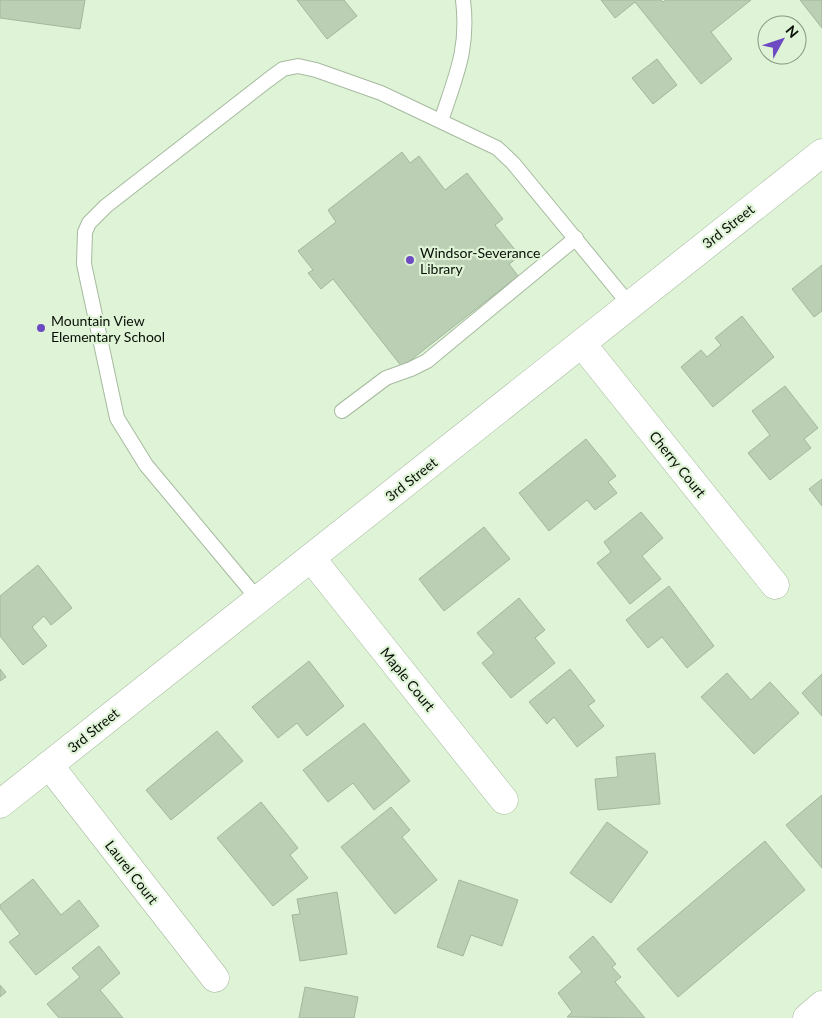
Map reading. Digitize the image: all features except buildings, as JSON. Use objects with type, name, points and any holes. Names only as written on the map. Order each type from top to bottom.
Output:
[{"type":"street","name":"3rd Street","points":[[0,804],[822,153]]},
{"type":"street","name":"Cherry Court","points":[[582,344],[774,584]]},
{"type":"street","name":"Maple Court","points":[[311,558],[504,800]]},
{"type":"street","name":"Laurel Court","points":[[49,765],[215,978]]},
{"type":"street","points":[[807,1018],[822,1005]]},
{"type":"lane","points":[[441,120],[464,51],[466,22],[462,0]]},
{"type":"lane","points":[[258,598],[146,465],[117,418],[84,264],[85,232],[88,223],[106,206],[283,69],[298,66],[316,70],[381,93],[497,148],[513,163],[629,304]]},
{"type":"lane","points":[[342,411],[386,378],[427,361],[576,238]]},
{"type":"place","name":"Windsor-Severance Library","points":[[410,260]]},
{"type":"place","name":"Mountain View Elementary School","points":[[41,328]]}]
